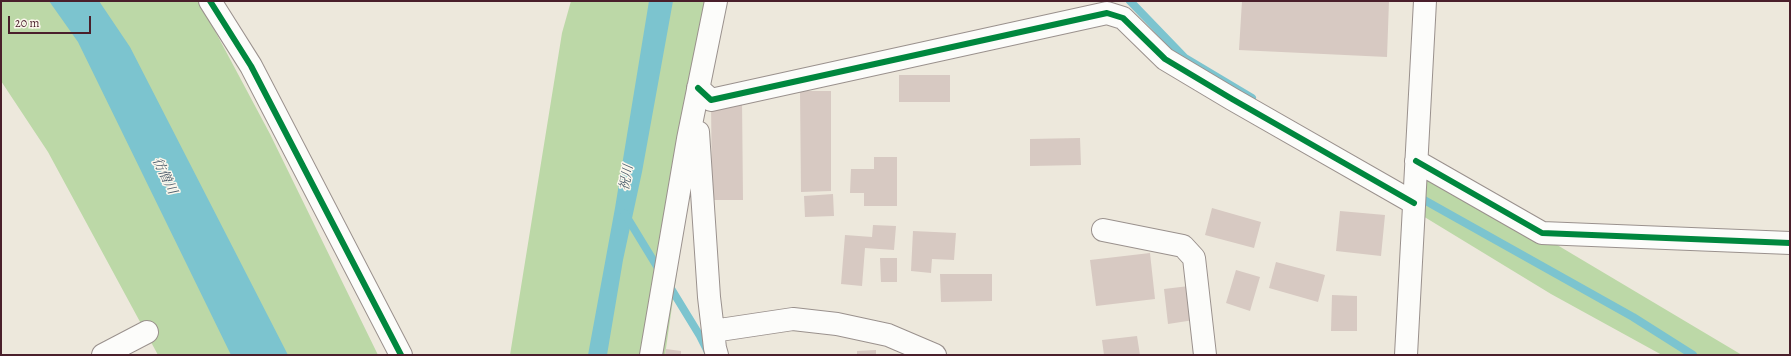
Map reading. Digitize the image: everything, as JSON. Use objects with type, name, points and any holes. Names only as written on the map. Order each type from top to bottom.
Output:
[{"type":"street","points":[[210,1],[251,66],[401,355]]},
{"type":"street","points":[[651,355],[697,95],[716,1]]},
{"type":"street","points":[[1406,355],[1425,1]]},
{"type":"street","points":[[697,95],[711,100],[1107,13],[1123,18],[1165,59],[1238,103],[1414,203]]},
{"type":"street","points":[[697,95],[708,297],[712,331],[717,355]]},
{"type":"street","points":[[1416,160],[1542,232],[1790,243]]},
{"type":"street","points":[[1103,230],[1183,246],[1194,258],[1205,355]]},
{"type":"street","points":[[712,331],[793,319],[837,324],[888,335],[935,355]]},
{"type":"street","points":[[103,355],[147,332]]},
{"type":"green space","points":[[1,1],[199,1],[270,134],[378,355],[158,355],[48,152],[1,81]]},
{"type":"green space","points":[[571,1],[716,1],[665,355],[510,355],[562,33]]},
{"type":"green space","points":[[1416,161],[1742,355],[1662,355],[1551,294],[1413,210]]},
{"type":"water","name":"彷僧川","points":[[49,1],[99,1],[130,47],[288,355],[231,355],[78,42]]},
{"type":"water","name":"祝川","points":[[649,1],[673,1],[642,172],[623,260],[607,355],[588,355],[615,208]]},
{"type":"building","points":[[1242,1],[1389,1],[1387,57],[1239,50]]},
{"type":"building","points":[[899,75],[950,75],[950,102],[899,102]]},
{"type":"building","points":[[800,91],[831,91],[831,191],[801,192]]},
{"type":"building","points":[[711,100],[742,100],[743,200],[712,200]]},
{"type":"building","points":[[1080,138],[1081,165],[1030,166],[1030,139]]},
{"type":"building","points":[[874,157],[897,157],[897,206],[864,206],[864,193],[850,193],[851,169],[874,169]]},
{"type":"building","points":[[833,194],[834,216],[805,217],[804,196]]},
{"type":"building","points":[[1212,208],[1261,222],[1254,248],[1205,235]]},
{"type":"building","points":[[1340,211],[1385,215],[1381,256],[1336,251]]},
{"type":"building","points":[[873,225],[896,226],[894,250],[865,248],[862,286],[841,284],[845,235],[872,237]]},
{"type":"building","points":[[913,231],[956,233],[954,260],[932,259],[931,273],[911,271]]},
{"type":"building","points":[[1150,253],[1155,299],[1096,306],[1090,260]]},
{"type":"building","points":[[880,258],[897,258],[897,282],[881,282]]},
{"type":"building","points":[[1276,262],[1325,275],[1318,302],[1269,288]]},
{"type":"building","points":[[1236,270],[1260,277],[1250,311],[1226,303]]},
{"type":"building","points":[[940,274],[992,274],[992,301],[941,302]]},
{"type":"building","points":[[1189,286],[1194,320],[1168,324],[1164,289]]},
{"type":"building","points":[[1332,295],[1357,296],[1357,331],[1331,331]]},
{"type":"building","points":[[1137,336],[1140,355],[1104,355],[1102,340]]},
{"type":"building","points":[[666,349],[681,351],[681,355],[665,355]]},
{"type":"building","points":[[876,350],[876,355],[857,355],[857,351]]},
{"type":"waterway","points":[[1130,1],[1185,58],[1252,98]]},
{"type":"waterway","points":[[1417,196],[1633,317],[1693,355]]},
{"type":"waterway","points":[[625,214],[661,273]]},
{"type":"waterway","points":[[667,282],[708,352]]},
{"type":"cycle path","points":[[210,1],[251,66],[401,355]]},
{"type":"cycle path","points":[[698,88],[711,100],[1107,13],[1123,18],[1165,59],[1414,203]]},
{"type":"cycle path","points":[[1416,161],[1542,233],[1790,243]]}]
